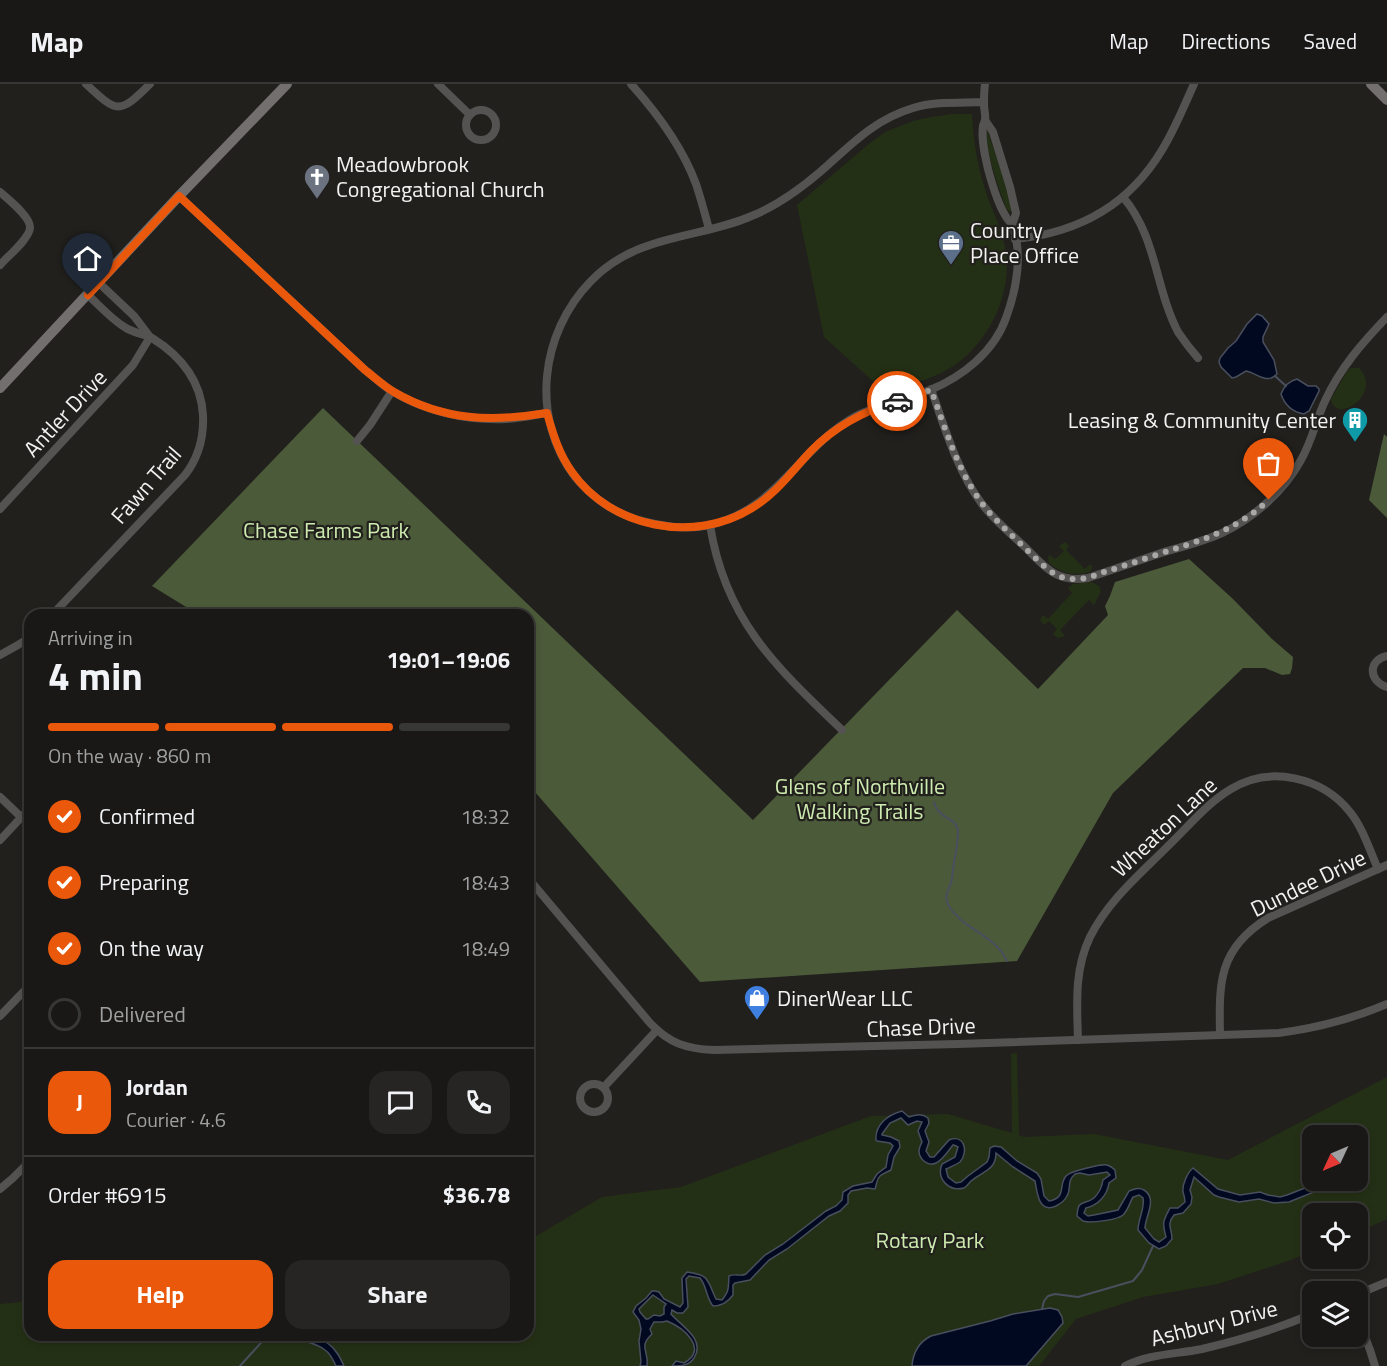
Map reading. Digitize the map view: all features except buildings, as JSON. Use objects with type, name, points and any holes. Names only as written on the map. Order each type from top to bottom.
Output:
[{"type":"street","points":[[86,84],[106,103],[118,107],[129,104],[150,84]]},
{"type":"street","points":[[0,388],[179,196],[288,84]]},
{"type":"street","points":[[438,84],[470,115]]},
{"type":"street","points":[[631,84],[665,125],[684,158],[696,184],[709,229]]},
{"type":"street","points":[[984,102],[928,105],[896,114],[863,133],[787,198],[755,215],[657,242],[633,251],[612,263],[589,283],[565,315],[553,345],[546,375],[546,390],[547,413],[555,441],[572,472],[591,494],[606,506],[627,517],[658,525],[681,527],[710,525],[741,514],[757,505],[778,487],[820,442],[836,429],[872,409],[931,390],[953,379],[982,355],[995,340],[1012,301],[1018,262],[1012,226],[1004,214],[988,168],[982,128],[985,120],[985,84]]},
{"type":"street","points":[[1015,239],[1044,236],[1068,228],[1103,212],[1123,197],[1141,179],[1162,151],[1194,84]]},
{"type":"street","points":[[1371,84],[1387,100]]},
{"type":"street","points":[[483,110],[492,115],[496,124],[494,134],[486,140],[472,138],[465,124],[470,115],[483,110]]},
{"type":"street","points":[[985,120],[993,132],[1010,187],[1016,213],[1012,226]]},
{"type":"street","points":[[0,192],[23,214],[30,228],[28,235],[0,265]]},
{"type":"street","points":[[179,196],[365,370],[392,391],[430,408],[454,415],[505,419],[547,413]]},
{"type":"street","points":[[1123,197],[1135,213],[1147,238],[1175,325],[1181,337],[1198,358]]},
{"type":"street","name":"Fawn Trail","points":[[58,609],[185,475],[199,450],[204,428],[202,402],[188,369],[150,337],[134,316],[99,283]]},
{"type":"street","name":"Fawn Trail","points":[[88,295],[126,328],[150,337]]},
{"type":"street","points":[[931,390],[959,463],[972,488],[991,514],[1051,572],[1067,579],[1080,579],[1193,544],[1222,532],[1239,523],[1269,500],[1290,477],[1308,447],[1335,381],[1357,349],[1387,317]]},
{"type":"street","name":"Antler Drive","points":[[0,509],[133,365],[150,337]]},
{"type":"street","points":[[357,441],[392,391]]},
{"type":"street","points":[[710,525],[719,565],[738,611],[753,636],[796,685],[842,730]]},
{"type":"street","points":[[0,655],[24,641]]},
{"type":"street","points":[[1387,656],[1376,662],[1373,673],[1376,681],[1387,687]]},
{"type":"street","name":"Wheaton Lane","points":[[1078,1040],[1077,992],[1080,966],[1090,938],[1105,912],[1115,899],[1213,802],[1230,789],[1248,781],[1276,776],[1305,780],[1326,790],[1350,812],[1361,830],[1378,869]]},
{"type":"street","points":[[0,797],[21,817]]},
{"type":"street","points":[[0,840],[24,814]]},
{"type":"street","name":"Dundee Drive","points":[[1220,1035],[1221,980],[1228,959],[1242,940],[1268,918],[1387,865]]},
{"type":"street","name":"Chase Drive","points":[[534,885],[657,1030],[670,1040],[691,1049],[1279,1033],[1346,1020],[1387,1004]]},
{"type":"street","points":[[0,1016],[24,991]]},
{"type":"street","points":[[604,1088],[657,1030]]},
{"type":"street","points":[[0,1189],[24,1167]]},
{"type":"street","points":[[1368,1290],[1387,1282]]},
{"type":"street","name":"Ashbury Drive","points":[[1125,1366],[1141,1360],[1152,1362],[1256,1335],[1302,1318]]},
{"type":"street","points":[[1368,1345],[1375,1366]]},
{"type":"green space","points":[[952,114],[972,114],[979,169],[1005,247],[1006,282],[1002,299],[987,331],[964,358],[934,376],[885,392],[824,337],[797,205],[885,132],[913,121]]},
{"type":"green space","points":[[987,130],[1008,190],[1012,209],[1010,212],[1006,208],[996,180],[987,142]]},
{"type":"green space","points":[[1351,368],[1359,368],[1365,378],[1366,387],[1356,403],[1341,409],[1334,406],[1331,399]]},
{"type":"green space","name":"Chase Farms Park","points":[[323,408],[533,609],[189,609],[152,586]]},
{"type":"green space","points":[[1384,434],[1387,437],[1387,518],[1369,500]]},
{"type":"green space","points":[[1065,542],[1069,546],[1066,550],[1085,569],[1092,565],[1090,572],[1069,573],[1049,563],[1050,555],[1055,559],[1064,551],[1059,546]]},
{"type":"green space","name":"Chase Farms Park","points":[[1189,559],[1293,657],[1290,674],[1282,675],[1265,668],[1243,668],[1113,793],[1017,961],[700,982],[534,791],[534,610],[753,820],[957,610],[1038,689],[1108,615],[1105,606],[1115,582]]},
{"type":"green space","points":[[1092,582],[1099,586],[1101,591],[1094,605],[1089,600],[1060,630],[1065,636],[1058,638],[1053,634],[1057,629],[1049,621],[1044,625],[1040,620],[1043,615],[1048,619],[1072,593],[1068,588],[1073,584]]},
{"type":"green space","name":"Rotary Park","points":[[1017,1053],[1019,1135],[1024,1137],[1094,1134],[1228,1160],[1387,1077],[1387,1219],[1368,1228],[1368,1203],[1302,1203],[1302,1255],[1218,1284],[1143,1297],[1076,1319],[1039,1366],[0,1366],[0,1304],[24,1302],[24,1341],[534,1341],[534,1237],[602,1197],[681,1187],[871,1116],[948,1114],[1012,1133],[1011,1054]]},
{"type":"water","points":[[1257,314],[1269,324],[1263,342],[1274,360],[1277,374],[1266,378],[1246,371],[1232,378],[1221,367],[1220,358]]},
{"type":"water","points":[[1297,379],[1308,386],[1316,386],[1319,389],[1309,411],[1304,414],[1290,408],[1281,394],[1287,384]]},
{"type":"water","points":[[902,1111],[909,1117],[921,1115],[928,1118],[929,1123],[925,1131],[929,1142],[926,1151],[930,1157],[934,1157],[949,1140],[961,1141],[964,1149],[963,1158],[946,1169],[948,1177],[956,1183],[961,1182],[987,1162],[990,1148],[994,1146],[1001,1147],[1017,1161],[1037,1173],[1041,1179],[1044,1196],[1049,1201],[1058,1197],[1064,1180],[1069,1174],[1093,1167],[1110,1166],[1115,1170],[1116,1178],[1109,1183],[1101,1199],[1086,1208],[1084,1213],[1088,1216],[1118,1210],[1129,1191],[1142,1189],[1150,1198],[1145,1228],[1159,1242],[1166,1237],[1164,1222],[1170,1208],[1178,1208],[1185,1202],[1183,1185],[1193,1168],[1218,1189],[1240,1195],[1260,1192],[1280,1197],[1302,1189],[1302,1191],[1316,1191],[1289,1202],[1274,1203],[1259,1199],[1239,1202],[1214,1195],[1194,1177],[1190,1190],[1191,1204],[1183,1213],[1174,1215],[1170,1224],[1172,1239],[1166,1246],[1159,1249],[1149,1243],[1138,1230],[1143,1202],[1143,1198],[1139,1195],[1133,1197],[1123,1215],[1116,1218],[1088,1222],[1077,1216],[1080,1205],[1094,1198],[1103,1180],[1110,1175],[1107,1172],[1089,1175],[1075,1174],[1065,1199],[1050,1208],[1042,1204],[1035,1181],[996,1153],[994,1163],[988,1170],[964,1188],[953,1188],[942,1179],[941,1170],[942,1164],[955,1157],[958,1147],[953,1145],[939,1162],[933,1164],[924,1162],[919,1151],[922,1142],[918,1131],[922,1122],[917,1121],[908,1125],[901,1118],[890,1123],[882,1134],[899,1141],[900,1147],[894,1157],[891,1170],[879,1177],[875,1189],[851,1191],[848,1195],[848,1203],[840,1211],[829,1216],[769,1260],[750,1280],[735,1283],[733,1295],[727,1302],[713,1306],[700,1278],[689,1276],[686,1279],[688,1307],[683,1313],[672,1310],[671,1314],[695,1339],[697,1351],[694,1358],[687,1364],[672,1366],[676,1361],[684,1363],[691,1357],[694,1345],[691,1339],[674,1324],[667,1321],[654,1322],[650,1329],[652,1334],[645,1346],[647,1366],[640,1366],[641,1329],[639,1320],[633,1312],[636,1306],[652,1291],[655,1291],[659,1292],[664,1299],[680,1307],[683,1303],[682,1278],[687,1272],[704,1277],[716,1299],[722,1300],[727,1291],[729,1276],[746,1274],[765,1255],[836,1206],[842,1200],[843,1192],[853,1186],[872,1182],[877,1174],[886,1167],[888,1155],[893,1146],[890,1143],[877,1141],[876,1134],[880,1125],[887,1118]],"holes":[[[653,1295],[666,1304],[664,1314],[654,1315],[648,1319],[639,1309]]]},
{"type":"water","points":[[1050,1308],[1058,1310],[1063,1323],[1026,1366],[912,1366],[917,1348],[931,1336],[1013,1314]]},
{"type":"water","points":[[304,1341],[323,1341],[332,1346],[344,1366],[336,1366],[329,1353]]},
{"type":"waterway","points":[[1275,376],[1286,386]]},
{"type":"waterway","points":[[934,802],[939,812],[955,824],[958,832],[951,882],[946,896],[947,903],[956,916],[995,945],[1007,961]]},
{"type":"waterway","points":[[1042,1309],[1048,1296],[1055,1294],[1078,1297],[1133,1281],[1142,1270],[1153,1246]]},
{"type":"waterway","points":[[240,1366],[263,1341]]},
{"type":"way so far","points":[[897,401],[931,390],[959,463],[981,502],[1051,572],[1067,579],[1088,578],[1193,544],[1231,528],[1249,517],[1269,500]]},
{"type":"place","name":"Meadowbrook Congregational Church","points":[[317,200]]},
{"type":"place","name":"Country Place Office","points":[[951,266]]},
{"type":"place","name":"Leasing & Community Center","points":[[1355,443]]},
{"type":"place","name":"DinerWear LLC","points":[[757,1021]]},
{"type":"route","points":[[88,295],[179,196],[386,387],[430,408],[454,415],[499,419],[547,413],[559,450],[572,472],[591,494],[606,506],[627,517],[664,526],[699,527],[741,514],[771,494],[820,442],[836,429],[872,409],[897,401]]},
{"type":"park label","name":"Glens of Northville Walking Trails","points":[[860,798]]}]
